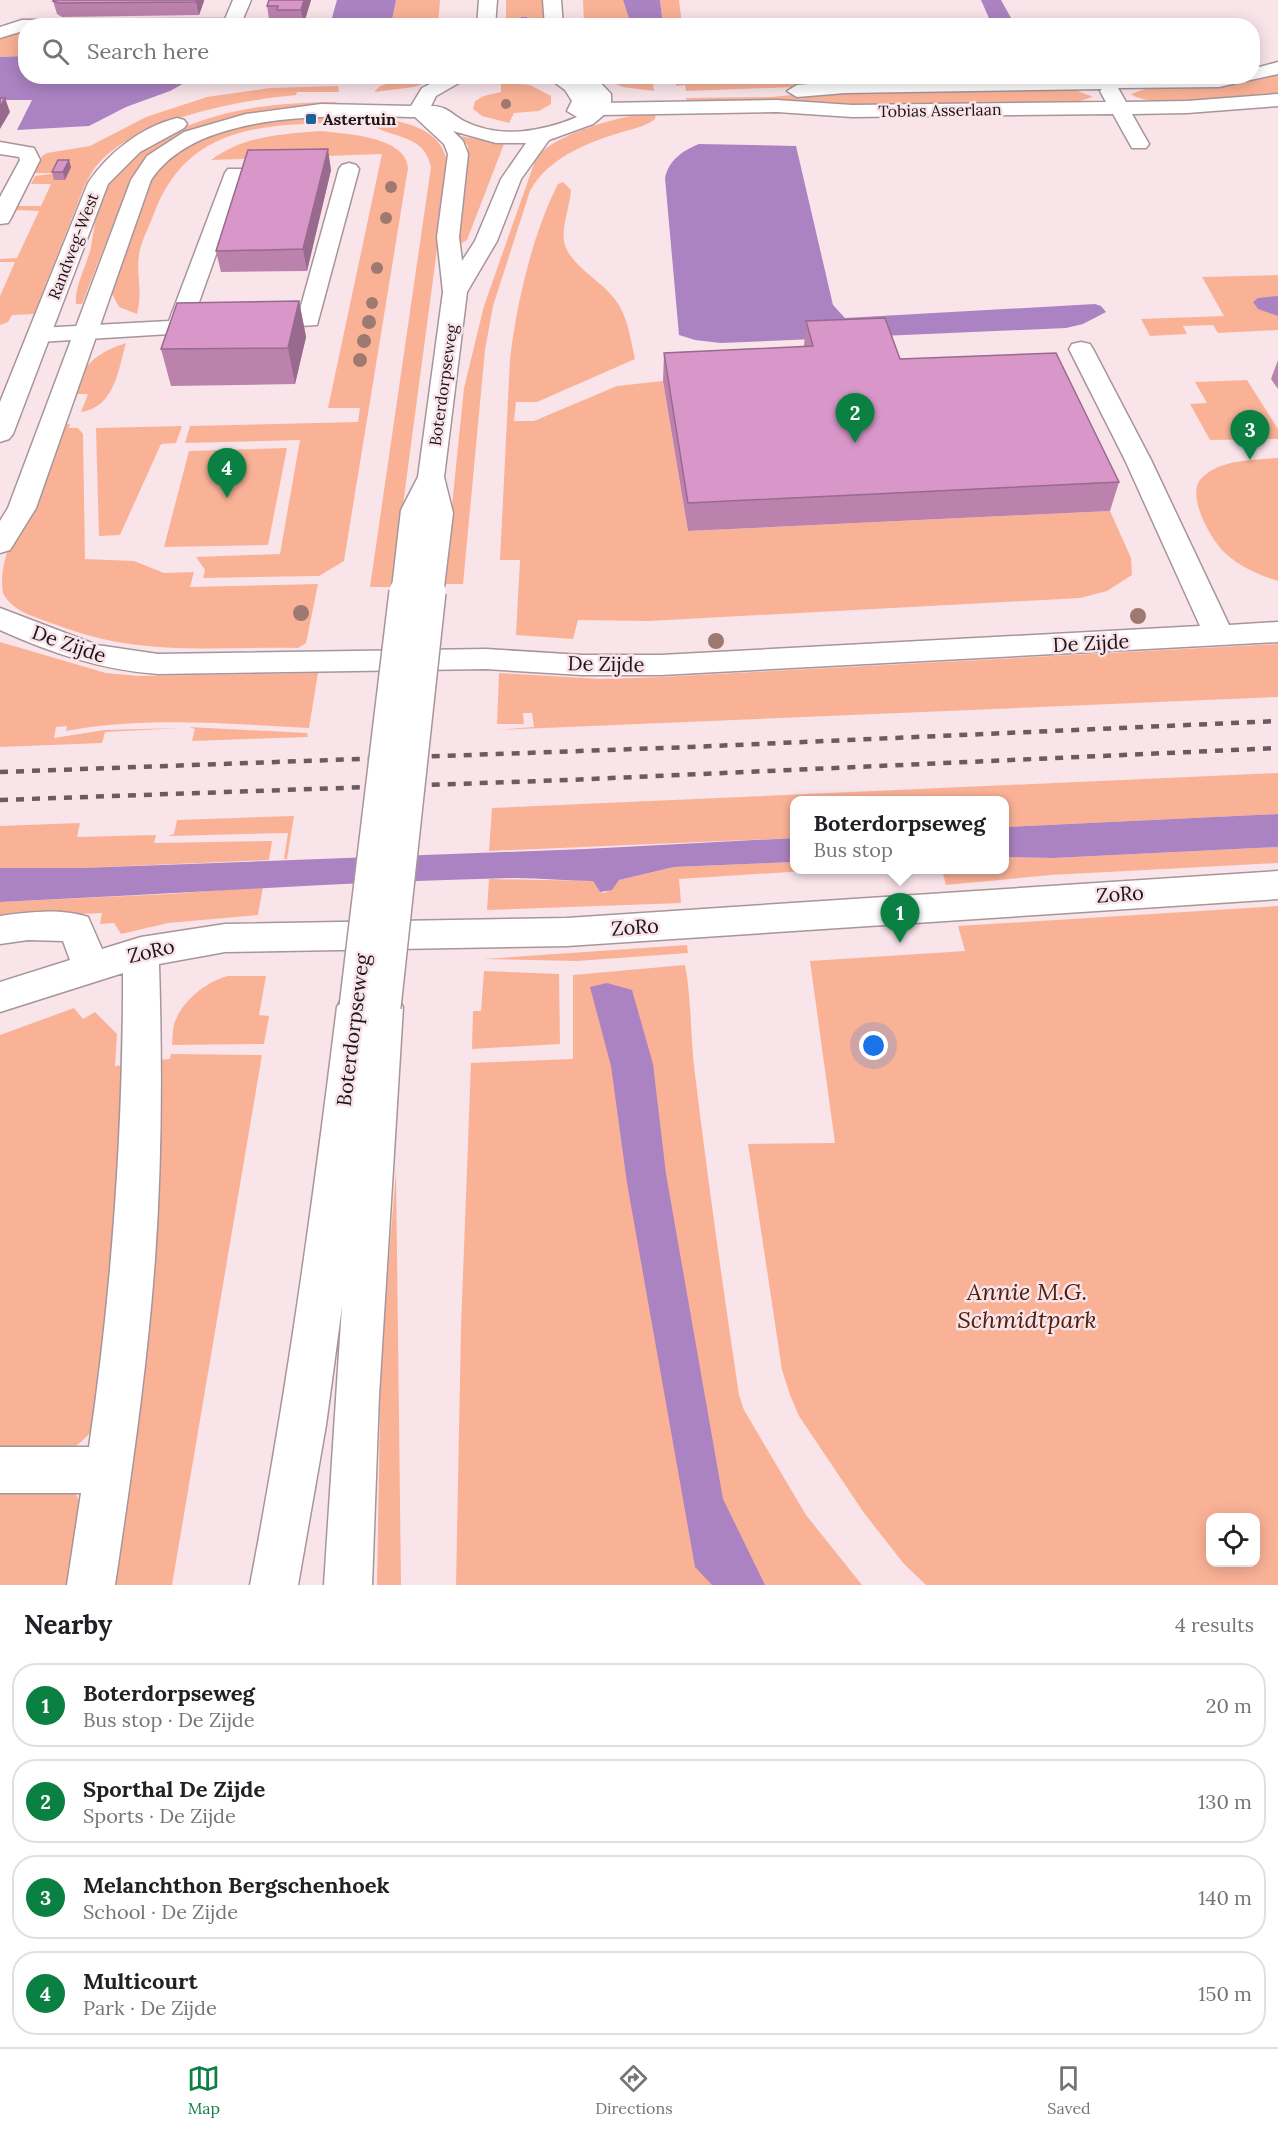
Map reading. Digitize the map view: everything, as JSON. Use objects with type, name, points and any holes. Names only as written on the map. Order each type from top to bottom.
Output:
[{"type":"main road","points":[[234,18],[242,0]]},
{"type":"main road","points":[[487,18],[488,0]]},
{"type":"main road","points":[[552,0],[553,18]]},
{"type":"main road","points":[[22,18],[25,16],[77,18]]},
{"type":"main road","points":[[0,33],[18,21]]},
{"type":"main road","points":[[1260,73],[1278,68]]},
{"type":"main road","points":[[428,107],[435,88],[444,84]]},
{"type":"main road","points":[[0,544],[22,508],[141,180],[154,160],[175,146],[219,126],[270,115],[321,110],[428,107],[446,95],[471,84]]},
{"type":"main road","name":"Tobias Asserlaan","points":[[601,101],[845,87],[956,84]]},
{"type":"main road","points":[[1105,84],[1139,144]]},
{"type":"main road","points":[[428,107],[463,128],[492,135],[530,136],[575,127],[601,101],[581,85]]},
{"type":"main road","points":[[530,136],[532,129],[574,114],[582,101],[581,85]]},
{"type":"main road","name":"Randweg-West","points":[[0,434],[98,183],[120,155],[155,132],[196,116],[269,102],[300,98],[428,107]]},
{"type":"main road","name":"Tobias Asserlaan","points":[[601,101],[777,106],[852,111],[1244,105],[1278,100]]},
{"type":"main road","name":"Boterdorpseweg","points":[[274,1585],[303,1425],[327,1258],[370,1007],[418,587],[439,513],[430,477],[455,292],[448,237],[459,161],[456,148],[446,135],[430,123],[428,107]]},
{"type":"main road","name":"Boterdorpseweg","points":[[455,292],[486,241],[511,179],[524,164],[530,136]]},
{"type":"main road","points":[[0,148],[27,152],[30,160],[0,218]]},
{"type":"main road","points":[[39,335],[309,320],[349,169]]},
{"type":"main road","points":[[178,328],[235,172]]},
{"type":"main road","points":[[1081,349],[1138,460],[1219,635]]},
{"type":"main road","name":"De Zijde","points":[[0,618],[79,652],[123,662],[158,664],[486,659],[582,665],[661,666],[1278,632]]},
{"type":"main road","name":"ZoRo","points":[[0,998],[91,966],[141,952],[214,940],[262,936],[567,932],[1278,885]]},
{"type":"main road","points":[[0,930],[28,926],[75,927],[91,966]]},
{"type":"main road","points":[[91,1585],[127,1326],[138,1207],[142,1052],[141,952]]},
{"type":"main road","name":"Boterdorpseweg","points":[[348,1585],[357,1396],[370,1007]]},
{"type":"main road","points":[[0,1470],[108,1470]]},
{"type":"green space","points":[[396,0],[440,0],[439,18],[392,18]]},
{"type":"green space","points":[[506,0],[546,0],[545,18],[506,18]]},
{"type":"green space","points":[[583,0],[623,0],[629,18],[584,18]]},
{"type":"green space","points":[[660,0],[679,0],[681,18],[662,18]]},
{"type":"green space","points":[[18,33],[18,56],[0,57],[0,37]]},
{"type":"green space","points":[[1278,74],[1278,95],[1247,99],[1178,102],[1141,99],[1131,94],[1151,87],[1260,84],[1260,78]]},
{"type":"green space","points":[[387,84],[423,84],[374,92],[380,86]]},
{"type":"green space","points":[[501,84],[530,85],[551,96],[551,104],[539,111],[514,113],[509,123],[482,116],[473,109],[475,101],[501,92]]},
{"type":"green space","points":[[615,84],[653,84],[654,91]]},
{"type":"green space","points":[[676,84],[876,84],[686,91],[685,85],[676,86]]},
{"type":"green space","points":[[338,86],[339,92],[297,92],[296,95],[215,108],[184,116],[128,140],[106,156],[88,179],[34,314],[12,315],[8,322],[0,325],[0,296],[15,262],[0,262],[0,259],[17,258],[39,211],[16,210],[18,206],[41,206],[51,184],[31,184],[35,176],[57,173],[35,173],[42,156],[47,153],[90,146],[146,117],[207,97],[270,88]]},
{"type":"green space","points":[[1073,89],[1093,97],[1070,104],[868,107],[687,103],[686,98],[771,97],[834,91]]},
{"type":"green space","points":[[336,102],[335,107],[260,113],[139,168],[129,183],[82,304],[76,304],[77,290],[91,247],[101,193],[110,173],[119,162],[167,135],[213,117],[284,104]]},
{"type":"green space","points":[[656,112],[655,119],[647,124],[581,147],[557,161],[537,180],[530,191],[493,306],[485,350],[463,584],[444,584],[464,388],[484,306],[536,158],[559,140],[592,126]]},
{"type":"green space","points":[[333,115],[329,123],[246,131],[201,150],[182,166],[166,188],[141,245],[138,263],[137,314],[119,307],[111,292],[150,179],[168,160],[188,146],[210,135],[234,128],[283,119]]},
{"type":"green space","points":[[369,116],[408,124],[430,134],[445,153],[448,167],[392,587],[370,587],[431,167],[427,155],[420,147],[412,141],[383,131],[368,120]]},
{"type":"green space","points":[[321,131],[359,136],[386,143],[405,157],[408,168],[344,561],[319,576],[203,578],[205,570],[196,557],[280,554],[300,440],[185,443],[190,426],[358,422],[360,408],[328,408],[382,154],[211,160],[223,152],[250,141],[277,135]]},
{"type":"green space","points":[[460,136],[504,144],[467,240],[462,243],[458,242],[468,146]]},
{"type":"green space","points":[[563,182],[571,190],[564,229],[567,249],[578,264],[618,304],[628,326],[635,359],[537,402],[516,402],[514,421],[534,421],[617,386],[663,381],[688,531],[1110,511],[1131,558],[1132,575],[1107,591],[1080,598],[648,621],[578,620],[573,639],[516,635],[520,560],[500,560],[510,359],[521,292],[533,247],[558,184]]},
{"type":"green space","points":[[1278,275],[1278,330],[1218,333],[1213,325],[1183,326],[1187,334],[1150,336],[1141,319],[1224,316],[1202,277]]},
{"type":"green space","points":[[126,343],[117,375],[108,395],[92,409],[81,412],[88,394],[69,394],[80,375],[98,356]]},
{"type":"green space","points":[[1247,380],[1278,429],[1278,439],[1210,440],[1190,404],[1207,403],[1195,382]]},
{"type":"green space","points":[[70,424],[69,428],[78,428],[83,434],[85,559],[134,561],[164,573],[194,572],[190,587],[318,584],[306,643],[298,648],[145,646],[94,637],[29,615],[11,604],[3,593],[2,578],[8,550],[56,425]]},
{"type":"green space","points":[[182,426],[176,443],[161,444],[120,535],[99,536],[96,428]]},
{"type":"green space","points":[[287,448],[268,545],[164,547],[189,451]]},
{"type":"green space","points":[[1278,458],[1278,581],[1250,570],[1219,547],[1202,518],[1196,497],[1200,480],[1216,468],[1247,460]]},
{"type":"green space","points":[[0,642],[106,673],[139,676],[318,673],[309,728],[157,722],[96,726],[66,731],[67,726],[56,727],[54,738],[104,730],[182,728],[105,732],[102,743],[0,747]]},
{"type":"green space","points":[[1278,644],[1278,697],[496,730],[534,727],[532,713],[523,713],[524,724],[497,724],[499,673],[601,679],[661,677]]},
{"type":"green space","points":[[189,727],[307,733],[308,737],[192,741],[195,729]]},
{"type":"green space","points":[[1278,773],[1278,814],[1009,827],[1009,796],[790,796],[790,838],[489,851],[492,808]]},
{"type":"green space","points":[[294,816],[287,859],[284,859],[288,833],[168,836],[174,834],[177,820]]},
{"type":"green space","points":[[80,823],[77,837],[156,835],[154,843],[272,841],[269,860],[82,868],[0,868],[0,826]]},
{"type":"green space","points":[[1278,847],[1278,863],[1051,875],[946,885],[943,874],[1009,874],[1009,857],[1053,858]]},
{"type":"green space","points":[[790,862],[790,872],[679,879],[681,903],[487,910],[489,879],[593,881],[600,892],[605,893],[619,880],[674,867]]},
{"type":"green space","points":[[263,887],[258,915],[168,923],[121,934],[114,923],[100,924],[102,913],[0,918],[0,902]]},
{"type":"green space","name":"Annie M.G. Schmidtpark","points":[[1278,906],[1278,1585],[926,1585],[904,1564],[864,1513],[799,1416],[782,1370],[748,1144],[835,1143],[810,961],[965,951],[958,926]]},
{"type":"green space","points":[[687,945],[688,953],[577,961],[484,959]]},
{"type":"green space","points":[[685,965],[693,1060],[739,1395],[744,1410],[806,1515],[862,1585],[456,1585],[461,1327],[471,1063],[573,1059],[573,975]]},
{"type":"green space","points":[[484,971],[559,974],[560,1044],[472,1049],[473,1011],[481,1011]]},
{"type":"green space","points":[[228,976],[266,976],[259,1015],[269,1016],[264,1044],[172,1045],[175,1020],[186,1003],[205,986]]},
{"type":"green space","points":[[74,1008],[83,1019],[95,1012],[117,1034],[115,1066],[127,1065],[102,1416],[81,1442],[70,1449],[47,1455],[0,1458],[0,1035]]},
{"type":"green space","points":[[171,1054],[262,1055],[172,1585],[113,1585],[156,1060],[170,1059]]},
{"type":"green space","points":[[396,1171],[401,1585],[377,1585],[381,1356]]},
{"type":"green space","points":[[0,1480],[59,1484],[75,1493],[80,1503],[84,1531],[76,1585],[0,1585]]},
{"type":"shaded area","points":[[337,0],[396,0],[392,18],[332,18]]},
{"type":"shaded area","points":[[623,0],[660,0],[662,18],[629,18]]},
{"type":"shaded area","points":[[981,0],[1001,0],[1011,18],[989,18]]},
{"type":"shaded area","points":[[18,56],[18,84],[182,84],[126,107],[89,126],[17,130],[32,100],[0,100],[0,57]]},
{"type":"shaded area","points":[[699,144],[796,146],[833,305],[845,318],[1095,304],[1101,306],[1106,312],[1083,324],[1066,328],[721,343],[695,340],[679,335],[665,178],[677,157]]},
{"type":"shaded area","points":[[1278,296],[1278,316],[1258,309],[1253,302],[1258,298]]},
{"type":"shaded area","points":[[1278,814],[1278,847],[1053,858],[1009,857],[1009,827]]},
{"type":"shaded area","points":[[790,838],[790,862],[674,867],[619,880],[612,890],[600,892],[593,881],[515,878],[322,885],[0,902],[0,868],[82,868],[585,849]]},
{"type":"shaded area","points":[[607,983],[632,990],[653,1064],[666,1174],[723,1499],[765,1585],[712,1585],[695,1567],[627,1183],[611,1066],[590,987]]},
{"type":"building","points":[[197,0],[196,2],[59,3],[53,1]]},
{"type":"building","points":[[269,0],[304,0],[301,10],[277,10],[278,6],[267,6]]},
{"type":"building","points":[[328,149],[303,249],[216,251],[248,150]]},
{"type":"building","points":[[58,160],[69,160],[63,172],[52,172]]},
{"type":"building","points":[[299,301],[288,348],[161,349],[177,303]]},
{"type":"building","points":[[885,318],[900,359],[1056,353],[1119,482],[688,503],[664,353],[813,346],[806,321]]},
{"type":"railway","points":[[0,772],[690,747],[1278,721]]},
{"type":"railway","points":[[0,800],[568,780],[1278,748]]},
{"type":"place","name":"Astertuin","points":[[311,119]]},
{"type":"place","name":"Sporthal De Zijde","points":[[855,443]]},
{"type":"place","name":"Melanchthon Bergschenhoek","points":[[1250,460]]},
{"type":"place","name":"Multicourt","points":[[227,498]]},
{"type":"place","name":"Boterdorpseweg","points":[[900,943]]}]
